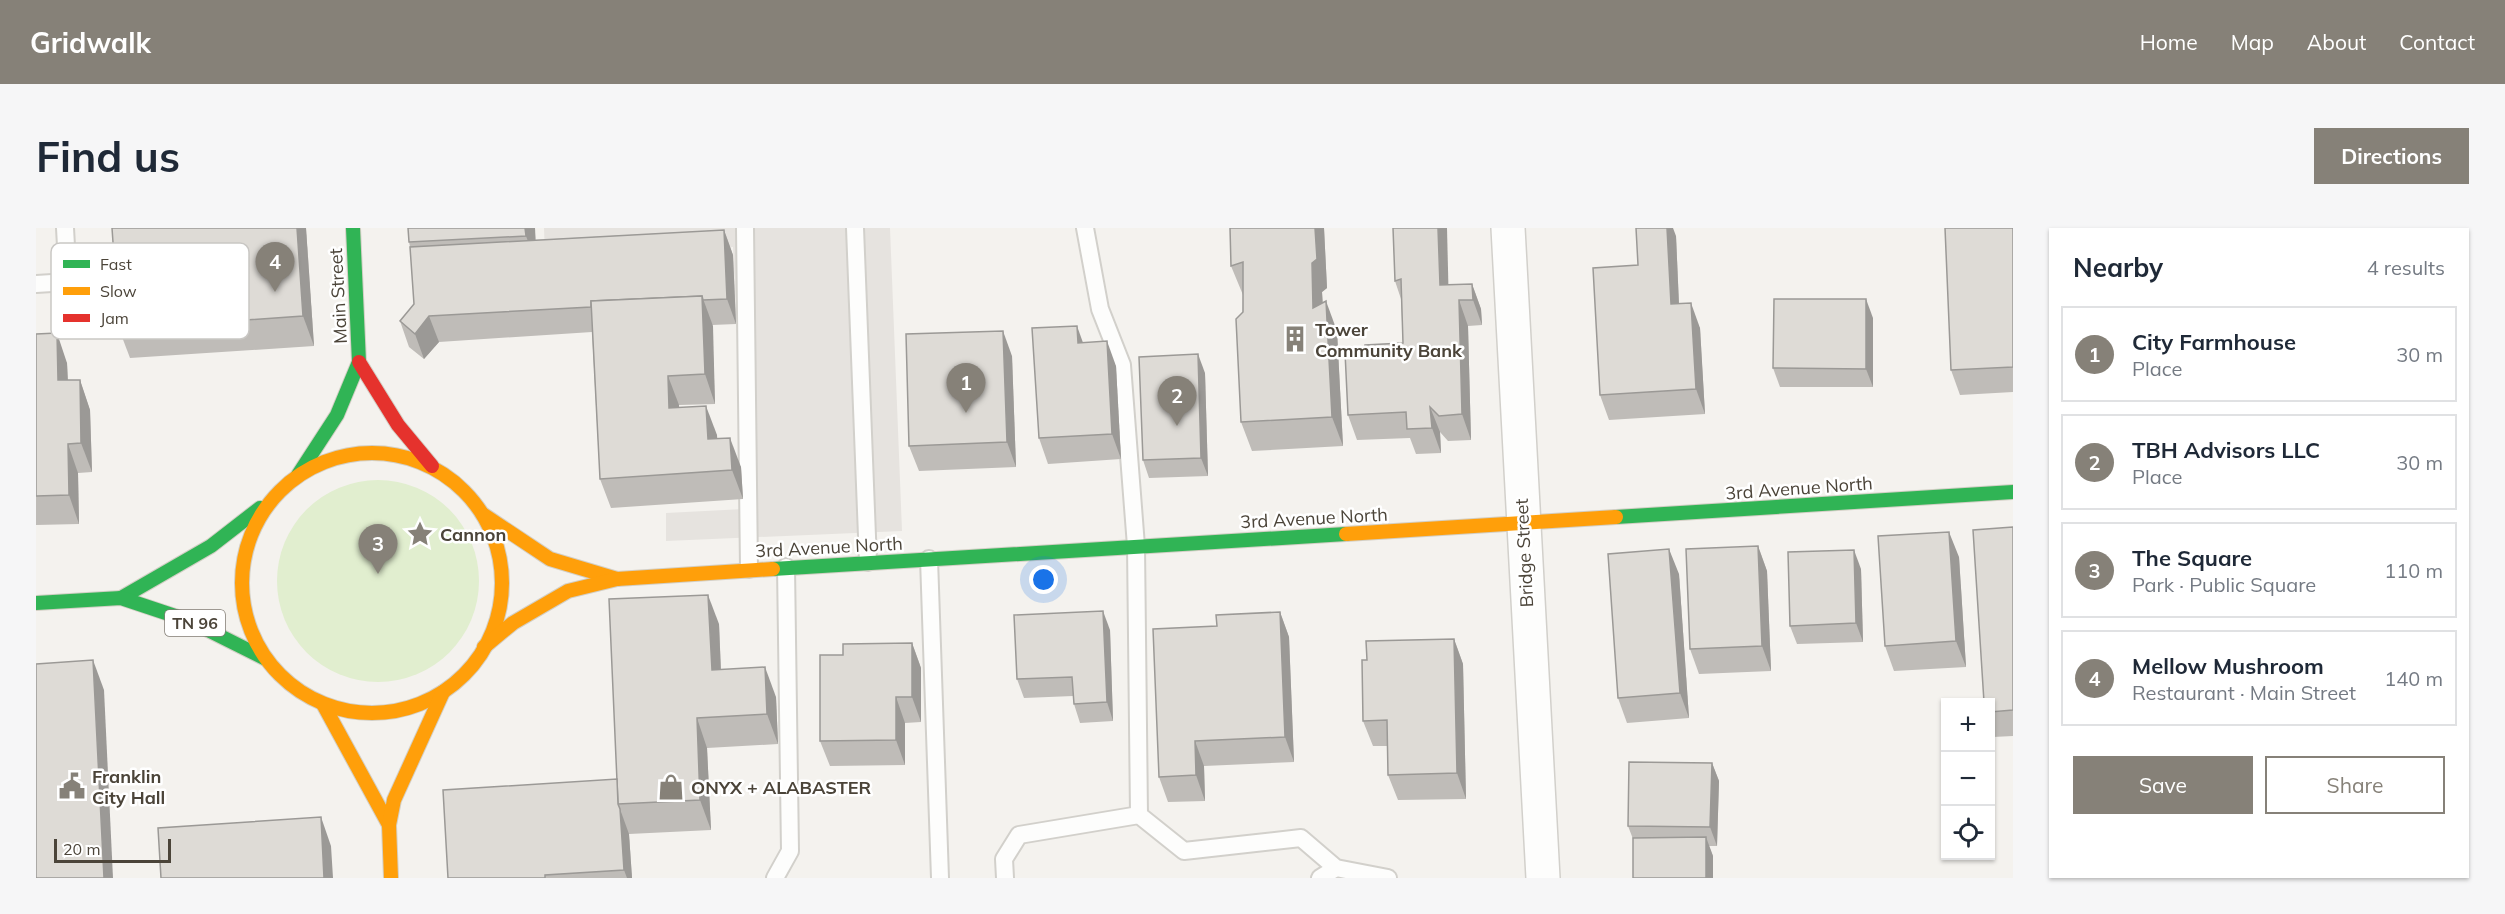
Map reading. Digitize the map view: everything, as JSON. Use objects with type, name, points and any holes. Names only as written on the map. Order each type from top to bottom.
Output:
[{"type":"main road","name":"Main Street","points":[[297,476],[337,415],[360,362],[353,228]]},
{"type":"main road","name":"Main Street","points":[[360,362],[398,425],[432,466]]},
{"type":"main road","points":[[121,598],[196,558],[237,529],[277,493],[297,476],[329,460],[364,452],[398,454],[432,466],[461,488],[484,516],[497,548],[502,584],[495,623],[484,647],[466,672],[443,692],[425,702],[404,709],[379,713],[352,712],[323,704],[285,681],[255,642],[246,619],[242,574],[252,530],[277,493]]},
{"type":"main road","name":"3rd Avenue North","points":[[484,647],[513,623],[559,595],[617,579],[2013,492]]},
{"type":"main road","name":"3rd Avenue North","points":[[484,516],[550,559],[617,579]]},
{"type":"main road","name":"TN 96","points":[[36,603],[121,598],[190,621],[266,659]]},
{"type":"main road","points":[[391,878],[388,825],[394,800],[443,692]]},
{"type":"main road","points":[[323,704],[388,825]]},
{"type":"street","name":"Bridge Street","points":[[1508,228],[1522,524],[1543,878]]},
{"type":"lane","points":[[65,228],[66,243]]},
{"type":"lane","points":[[745,228],[749,569]]},
{"type":"lane","points":[[855,228],[868,562]]},
{"type":"lane","points":[[1085,228],[1101,309],[1122,365],[1136,546],[1139,815]]},
{"type":"lane","points":[[36,284],[51,283]]},
{"type":"lane","points":[[928,559],[940,878]]},
{"type":"lane","points":[[775,878],[790,851],[786,567]]},
{"type":"lane","points":[[1005,878],[1004,859],[1019,835],[1139,815],[1184,851],[1301,838],[1336,867],[1388,878]]},
{"type":"lane","points":[[1320,878],[1336,867]]},
{"type":"green space","points":[[368,480],[388,480],[407,484],[426,492],[456,517],[467,533],[475,552],[479,581],[475,610],[467,629],[442,659],[426,670],[407,678],[388,682],[368,682],[349,678],[330,670],[300,645],[289,629],[281,610],[277,591],[277,571],[281,552],[289,533],[314,503],[330,492],[349,484]]},
{"type":"shaded area","points":[[544,228],[890,228],[902,531],[666,541],[666,513],[744,509],[733,247],[545,256]]},
{"type":"building","points":[[112,228],[297,228],[303,316],[249,320],[249,243],[113,243]]},
{"type":"building","points":[[408,228],[525,228],[526,236],[409,242]]},
{"type":"building","name":"Tower Community Bank","points":[[1230,228],[1315,228],[1317,259],[1312,263],[1313,308],[1326,301],[1332,417],[1241,422],[1236,319],[1243,312],[1243,262],[1231,266]]},
{"type":"building","points":[[1393,228],[1438,228],[1440,285],[1472,284],[1473,300],[1459,300],[1462,414],[1439,416],[1430,407],[1432,428],[1407,429],[1406,412],[1348,415],[1345,352],[1365,352],[1365,345],[1403,343],[1401,279],[1395,281]]},
{"type":"building","points":[[1636,228],[1667,228],[1671,304],[1691,303],[1696,389],[1600,395],[1593,268],[1638,265]]},
{"type":"building","points":[[1945,228],[2013,228],[2013,367],[1951,370]]},
{"type":"building","points":[[724,230],[727,299],[703,300],[702,296],[591,301],[591,307],[429,316],[415,334],[400,321],[414,304],[410,247]]},
{"type":"building","points":[[702,296],[705,374],[668,376],[669,408],[706,406],[708,439],[730,438],[732,470],[600,479],[591,301]]},
{"type":"building","points":[[1774,299],[1866,299],[1866,369],[1773,368]]},
{"type":"building","points":[[1077,326],[1078,343],[1107,341],[1112,434],[1039,438],[1032,328]]},
{"type":"building","points":[[1003,331],[1007,442],[909,446],[906,334]]},
{"type":"building","points":[[51,333],[51,339],[57,339],[58,380],[80,380],[81,443],[68,444],[69,495],[36,496],[36,334]]},
{"type":"building","points":[[1198,354],[1201,458],[1143,460],[1139,357]]},
{"type":"building","points":[[2013,527],[2013,710],[1995,712],[1995,698],[1984,698],[1973,530]]},
{"type":"building","points":[[1949,532],[1956,641],[1885,646],[1878,536]]},
{"type":"building","points":[[1758,546],[1762,646],[1690,649],[1686,549]]},
{"type":"building","points":[[1669,549],[1680,693],[1618,698],[1608,554]]},
{"type":"building","points":[[1854,550],[1856,623],[1790,626],[1788,552]]},
{"type":"building","points":[[708,595],[712,670],[765,667],[767,714],[697,718],[700,800],[618,804],[609,599]]},
{"type":"building","points":[[1103,611],[1107,702],[1074,704],[1072,677],[1017,679],[1014,615]]},
{"type":"building","points":[[1280,612],[1285,737],[1195,741],[1196,775],[1159,777],[1153,629],[1217,626],[1216,615]]},
{"type":"building","points":[[1454,639],[1457,773],[1388,775],[1387,720],[1363,721],[1362,660],[1367,660],[1366,641]]},
{"type":"building","points":[[912,643],[912,697],[896,697],[896,740],[820,741],[820,655],[843,655],[843,644]]},
{"type":"building","name":"Franklin City Hall","points":[[93,660],[104,878],[36,878],[36,664]]},
{"type":"building","points":[[1629,762],[1712,763],[1710,827],[1628,826]]},
{"type":"building","points":[[617,779],[624,870],[545,875],[545,878],[448,878],[443,790]]},
{"type":"building","points":[[321,817],[324,878],[161,878],[158,828]]},
{"type":"building","points":[[1706,837],[1706,878],[1633,878],[1633,838]]},
{"type":"traffic: fast","points":[[298,475],[337,415],[359,362],[353,228]]},
{"type":"traffic: fast","points":[[1616,517],[2013,492]]},
{"type":"traffic: fast","points":[[121,598],[211,546],[260,508]]},
{"type":"traffic: fast","points":[[773,569],[1346,534]]},
{"type":"traffic: fast","points":[[36,603],[121,598],[190,621],[266,659]]},
{"type":"traffic: slow","points":[[359,453],[385,453],[410,458],[433,468],[455,482],[473,500],[487,522],[497,545],[502,583],[497,621],[487,644],[473,666],[455,684],[433,698],[410,708],[385,713],[359,713],[334,708],[311,698],[289,684],[271,666],[257,644],[247,621],[242,596],[242,570],[247,545],[257,522],[271,500],[289,482],[311,468],[334,458],[359,453]]},
{"type":"traffic: slow","points":[[484,515],[550,559],[617,579]]},
{"type":"traffic: slow","points":[[1346,534],[1616,517]]},
{"type":"traffic: slow","points":[[484,647],[513,623],[568,591],[617,579],[773,569]]},
{"type":"traffic: slow","points":[[391,878],[389,825],[394,800],[443,692]]},
{"type":"traffic: slow","points":[[323,704],[389,825]]},
{"type":"traffic: jam","points":[[359,362],[398,425],[432,466]]},
{"type":"place","name":"Mellow Mushroom","points":[[275,292]]},
{"type":"place","name":"Tower Community Bank","points":[[1295,339]]},
{"type":"place","name":"City Farmhouse","points":[[966,413]]},
{"type":"place","name":"TBH Advisors LLC","points":[[1177,426]]},
{"type":"place","name":"Cannon","points":[[420,534]]},
{"type":"place","name":"The Square","points":[[378,574]]},
{"type":"place","name":"Franklin City Hall","points":[[72,786]]},
{"type":"place","name":"ONYX + ALABASTER","points":[[671,787]]}]
